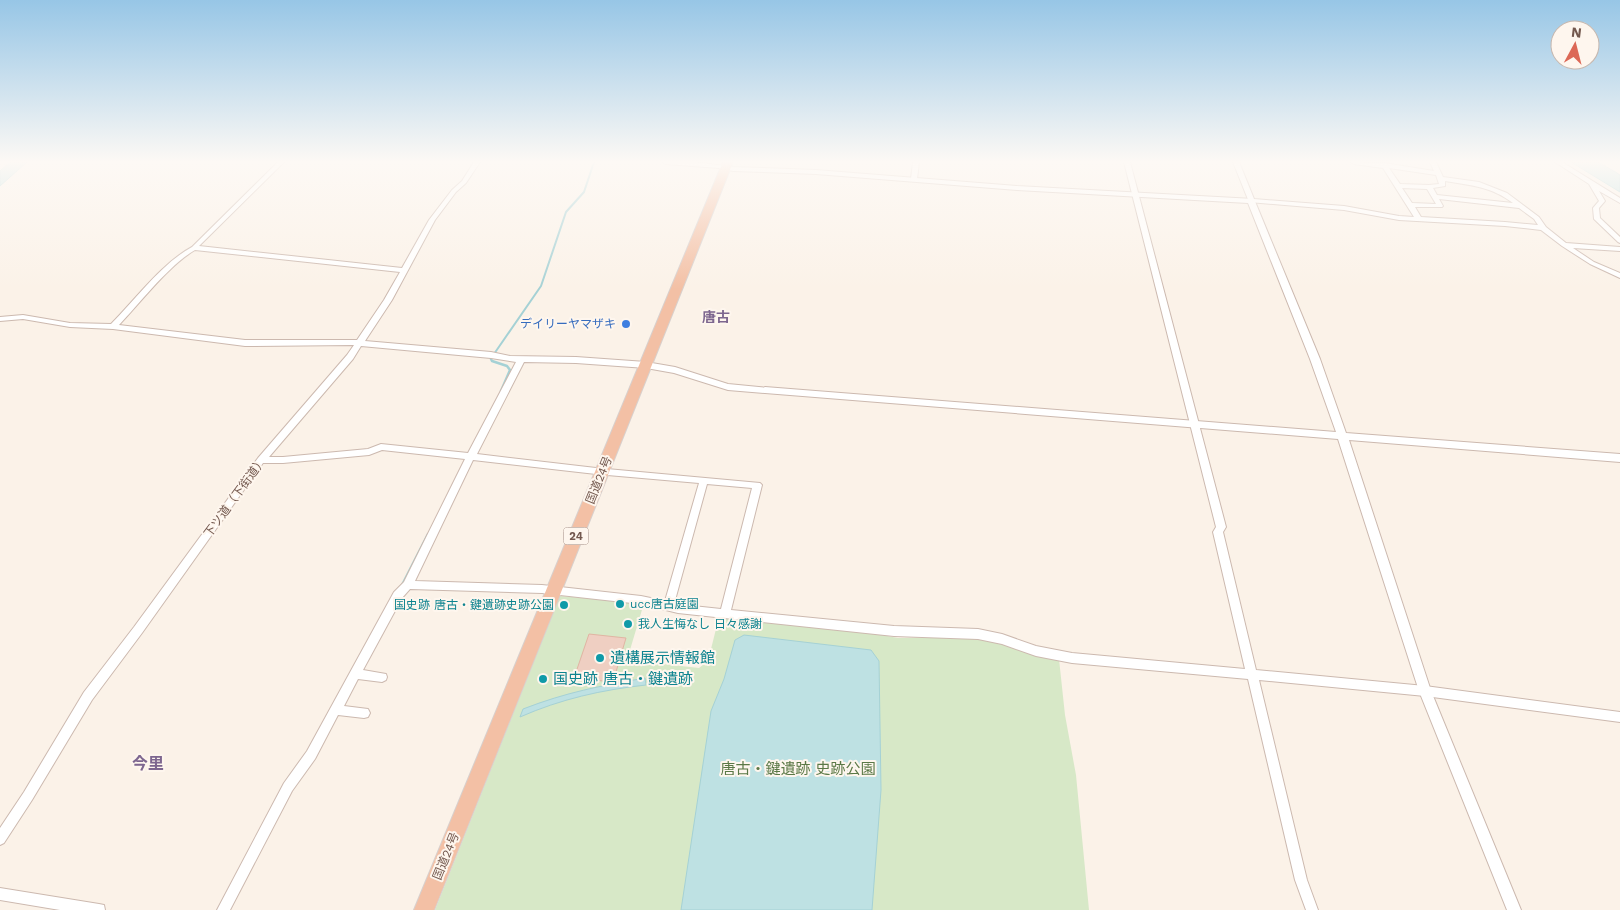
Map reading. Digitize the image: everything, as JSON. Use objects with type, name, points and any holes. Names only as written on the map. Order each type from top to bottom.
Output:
[{"type":"highway","name":"国道24号","points":[[424,910],[711,204]]},
{"type":"street","points":[[194,248],[238,204]]},
{"type":"street","name":"下ツ道（下街道）","points":[[0,839],[88,696],[262,460],[360,343],[405,270],[432,220],[444,204]]},
{"type":"street","points":[[1139,204],[1193,425],[1214,496],[1221,526],[1218,532],[1301,880],[1312,910]]},
{"type":"street","points":[[1252,204],[1314,359],[1342,435],[1425,691],[1514,910]]},
{"type":"street","points":[[1289,204],[1344,208],[1387,217],[1511,224],[1543,228]]},
{"type":"street","points":[[1409,205],[1440,206],[1439,204]]},
{"type":"street","points":[[1506,204],[1520,206],[1537,218],[1543,228],[1564,245],[1592,263],[1620,276]]},
{"type":"street","points":[[1599,204],[1596,208],[1597,219],[1620,241]]},
{"type":"street","points":[[1409,205],[1419,219]]},
{"type":"street","points":[[1564,245],[1620,249]]},
{"type":"street","points":[[113,328],[176,261],[188,250],[194,248],[405,270]]},
{"type":"street","points":[[0,319],[23,317],[70,325],[244,343],[360,343],[520,360],[576,360],[646,366],[676,370],[728,387],[1620,458]]},
{"type":"street","points":[[222,910],[288,787],[307,762],[398,595],[408,585],[467,455],[520,360]]},
{"type":"street","points":[[262,460],[283,460],[368,452],[381,447],[603,471],[757,485],[724,613]]},
{"type":"street","points":[[668,606],[704,480]]},
{"type":"street","points":[[408,585],[553,591],[641,600],[668,606],[724,613],[918,633],[978,634],[1002,639],[1036,651],[1072,658],[1425,691],[1620,717]]},
{"type":"street","points":[[355,674],[382,677]]},
{"type":"street","points":[[336,710],[364,713]]},
{"type":"street","points":[[0,894],[82,909],[99,910]]},
{"type":"green space","name":"唐古・鍵遺跡 史跡公園","points":[[560,596],[644,603],[627,660],[699,668],[708,661],[719,617],[884,634],[898,638],[978,637],[1059,659],[1065,715],[1076,775],[1089,910],[435,910]]},
{"type":"water","points":[[744,635],[871,650],[879,661],[881,790],[872,910],[681,910],[711,711],[724,679],[735,640]]},
{"type":"water","points":[[645,678],[646,685],[582,696],[520,717],[523,709],[554,698]]},
{"type":"building","name":"遺構展示情報館","points":[[589,634],[626,638],[613,682],[574,678]]},
{"type":"waterway","points":[[494,354],[541,286],[566,212],[573,204]]},
{"type":"waterway","points":[[495,353],[491,359],[492,361],[507,366],[510,370],[501,391]]},
{"type":"waterway","points":[[402,585],[428,534]]},
{"type":"place","name":"デイリーヤマザキ","points":[[626,324]]},
{"type":"place","name":"ucc唐古庭園","points":[[620,604]]},
{"type":"place","name":"国史跡 唐古・鍵遺跡史跡公園","points":[[564,605]]},
{"type":"place","name":"我人生悔なし 日々感謝","points":[[628,624]]},
{"type":"place","name":"遺構展示情報館","points":[[600,658]]},
{"type":"place","name":"国史跡 唐古・鍵遺跡","points":[[543,679]]},
{"type":"district","name":"唐古","points":[[716,317]]},
{"type":"district","name":"今里","points":[[148,763]]}]
